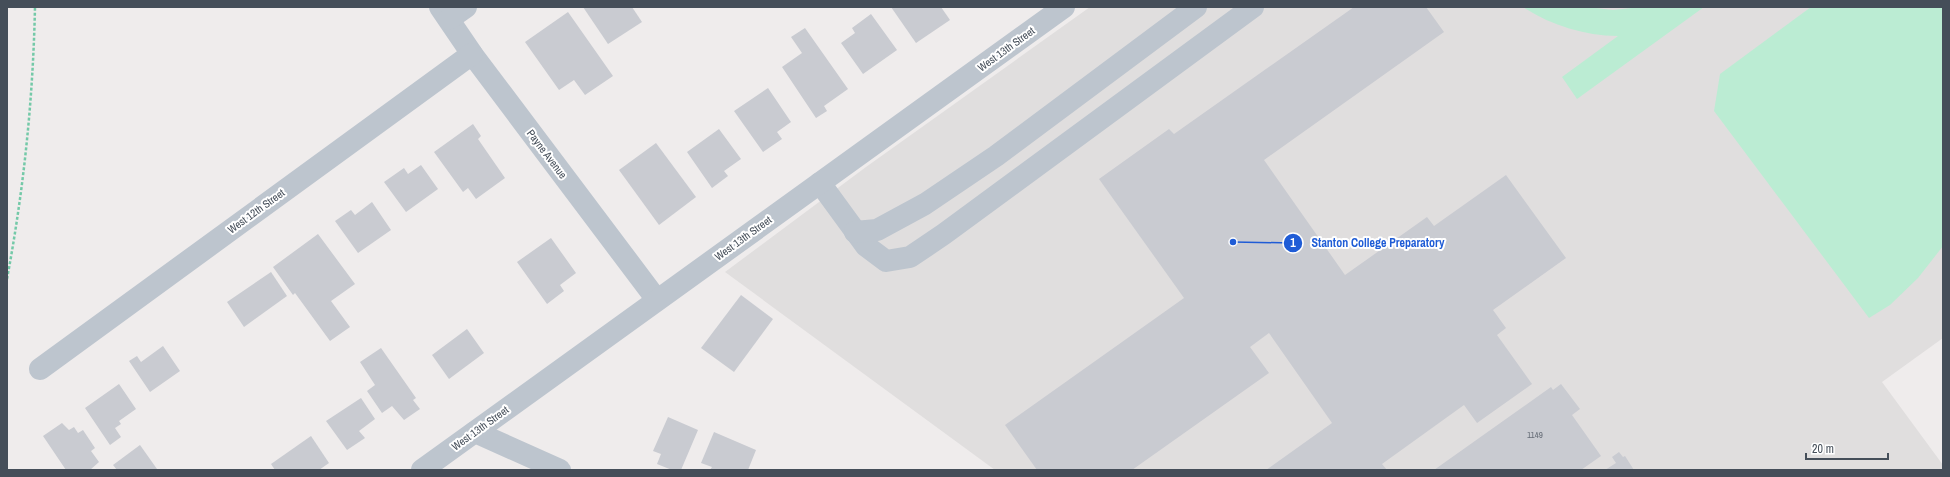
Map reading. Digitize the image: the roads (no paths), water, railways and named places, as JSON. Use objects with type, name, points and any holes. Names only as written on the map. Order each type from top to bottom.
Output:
[{"type":"street","points":[[444,13],[466,7]]},
{"type":"street","name":"West 13th Street","points":[[422,470],[1064,7]]},
{"type":"street","points":[[855,232],[878,230],[925,204],[996,156],[1196,7]]},
{"type":"street","points":[[820,183],[866,246],[886,261],[910,257],[950,230],[1253,7]]},
{"type":"street","name":"Payne Avenue","points":[[444,13],[472,54],[656,300]]},
{"type":"street","name":"West 12th Street","points":[[40,369],[472,54]]},
{"type":"street","points":[[475,432],[560,470]]},
{"type":"place","name":"Stanton College Preparatory","points":[[1233,242]]}]
